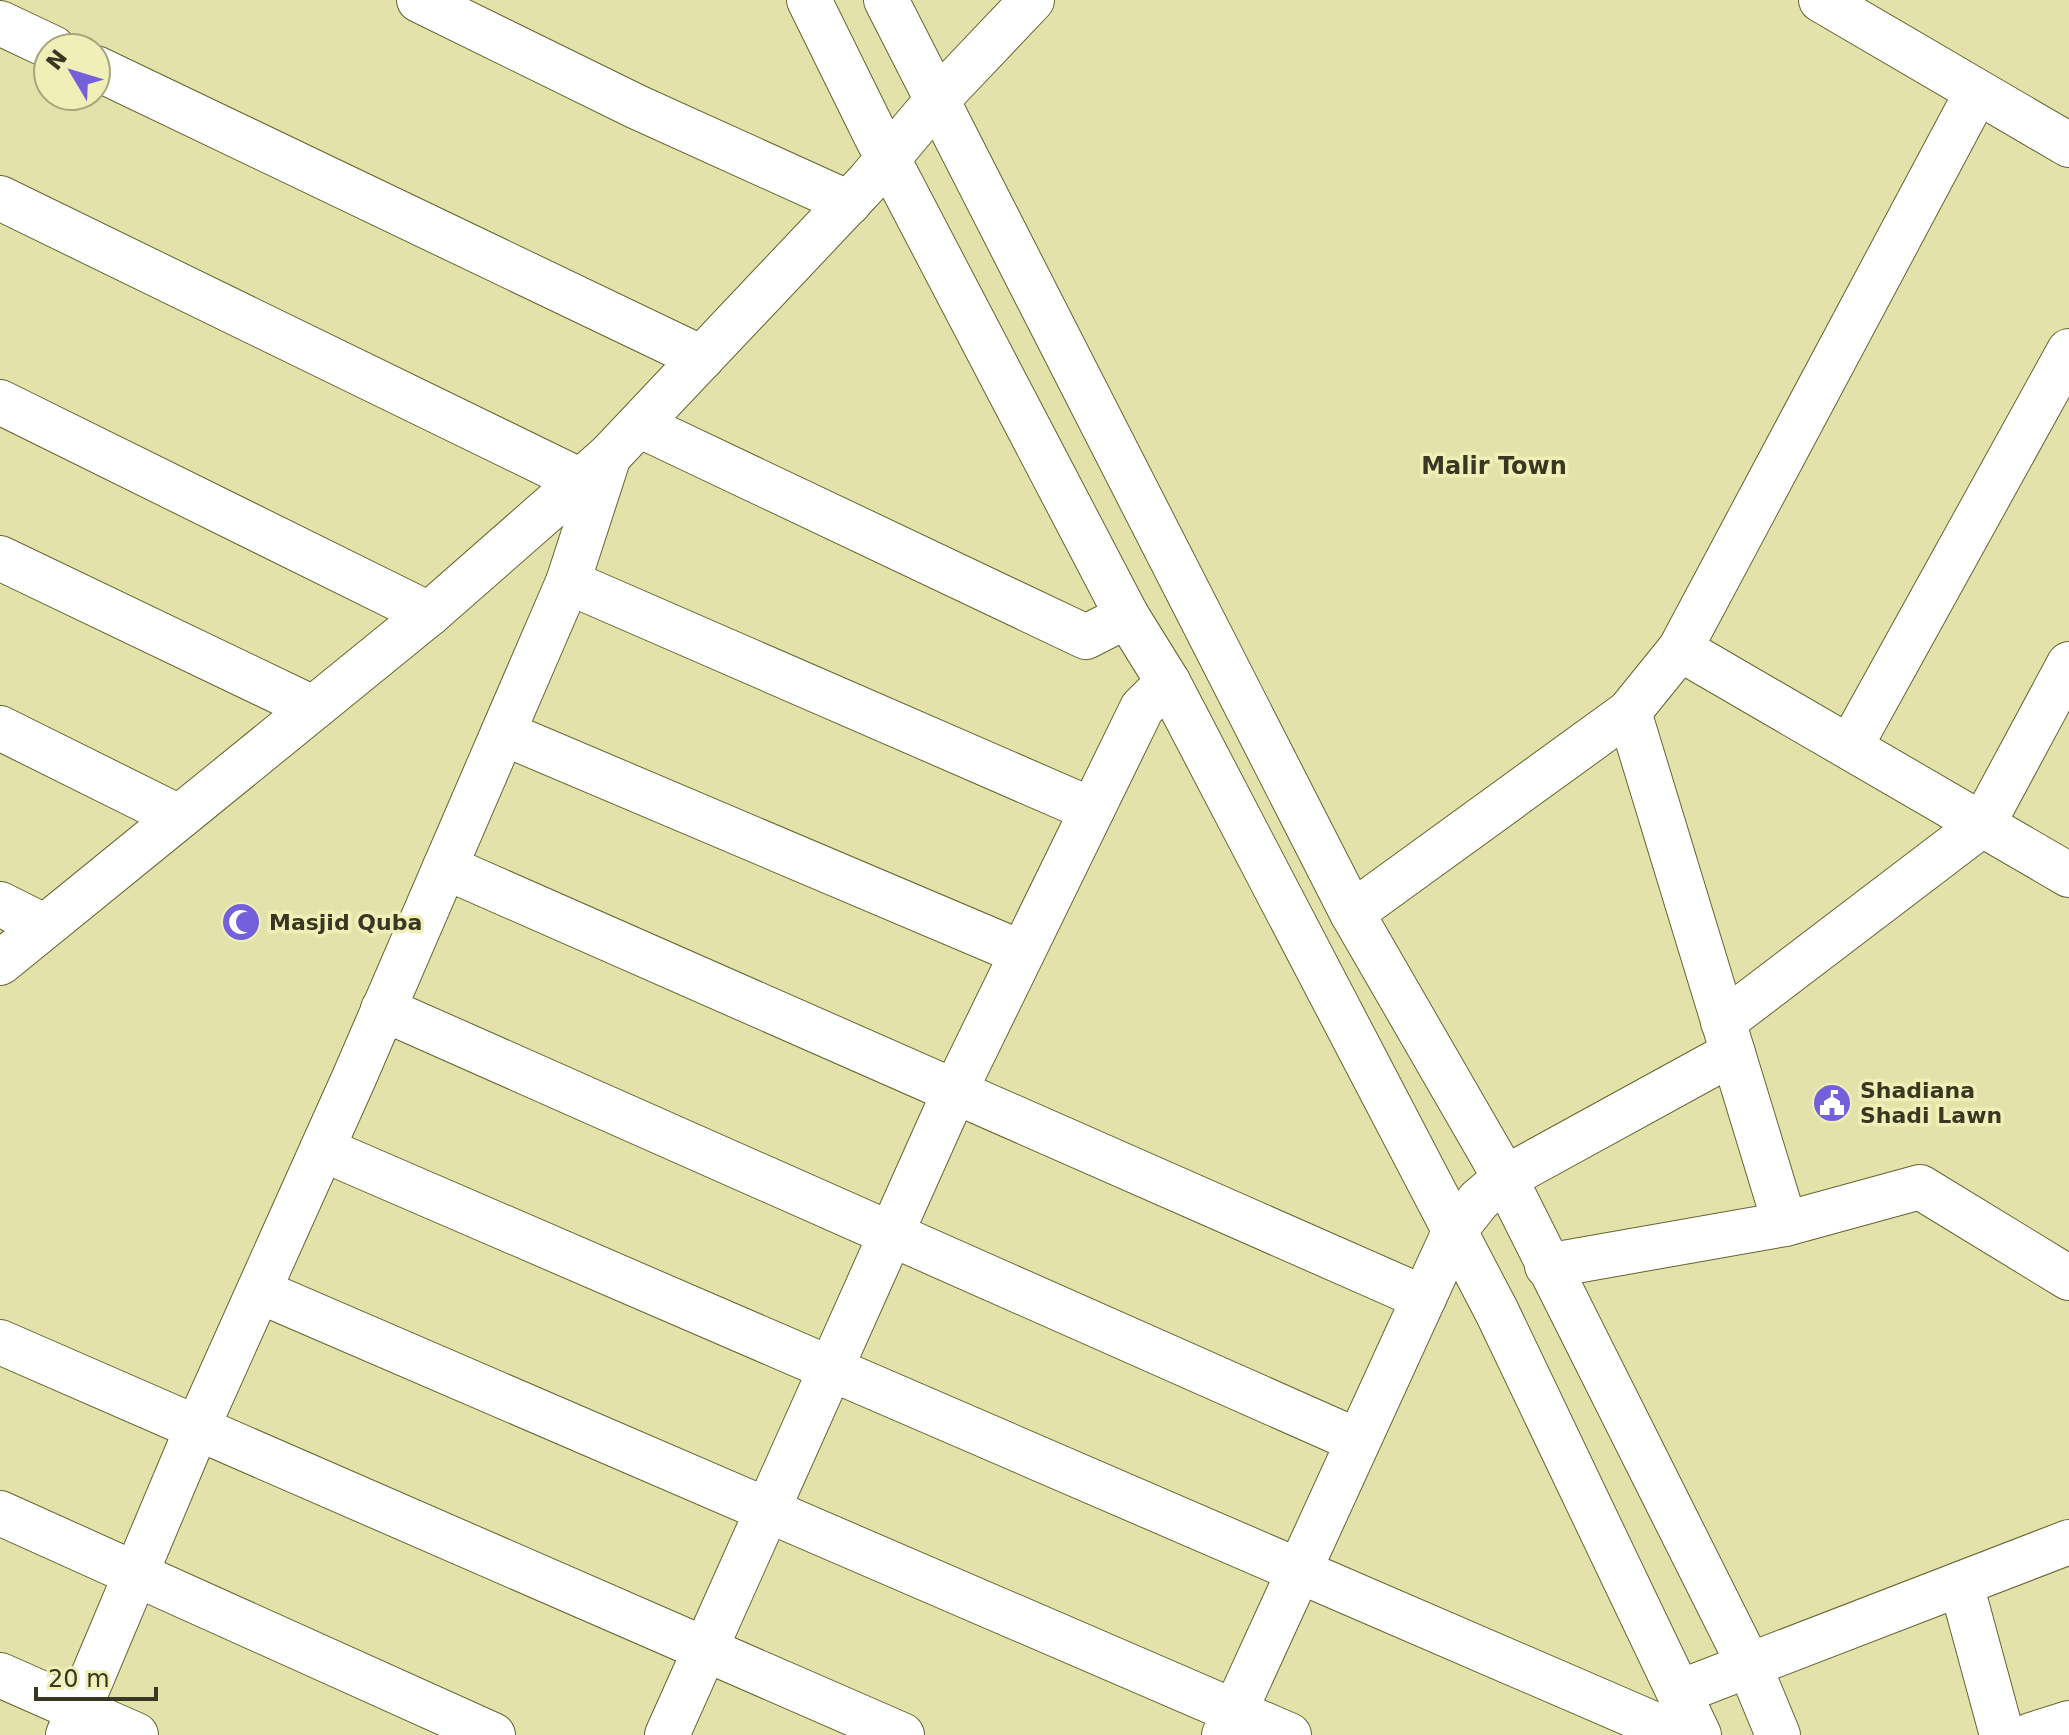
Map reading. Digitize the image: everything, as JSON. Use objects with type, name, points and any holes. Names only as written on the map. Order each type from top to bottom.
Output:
[{"type":"street","points":[[419,0],[637,107],[849,203]]},
{"type":"street","points":[[809,0],[1127,616],[1168,682],[1455,1230],[1699,1735]]},
{"type":"street","points":[[886,0],[1352,913],[1505,1178],[1749,1665],[1778,1735]]},
{"type":"street","points":[[0,963],[429,614],[595,468],[849,203],[938,99],[1032,0]]},
{"type":"street","points":[[1821,0],[2069,145]]},
{"type":"street","points":[[0,23],[32,38]]},
{"type":"street","points":[[112,76],[702,358]]},
{"type":"street","points":[[1352,913],[1629,712],[1680,649],[1977,92]]},
{"type":"street","points":[[0,198],[595,468]]},
{"type":"street","points":[[1850,747],[2069,351]]},
{"type":"street","points":[[0,402],[429,614]]},
{"type":"street","points":[[639,425],[1086,637],[1127,616]]},
{"type":"street","points":[[73,1722],[198,1426],[568,582],[595,468]]},
{"type":"street","points":[[0,558],[313,708]]},
{"type":"street","points":[[568,582],[1092,810]]},
{"type":"street","points":[[1680,649],[2069,875]]},
{"type":"street","points":[[1229,1723],[1455,1230],[1479,1200],[1505,1178],[1728,1038],[1983,824],[2069,664]]},
{"type":"street","points":[[667,1735],[954,1093],[1142,708],[1168,682]]},
{"type":"street","points":[[1629,712],[1785,1224]]},
{"type":"street","points":[[0,728],[179,817]]},
{"type":"street","points":[[503,733],[1022,953]]},
{"type":"street","points":[[445,867],[1424,1298]]},
{"type":"street","points":[[0,904],[44,926]]},
{"type":"street","points":[[383,1009],[1358,1441]]},
{"type":"street","points":[[322,1149],[1679,1735]]},
{"type":"street","points":[[1547,1266],[1785,1224],[1920,1187],[2069,1278]]},
{"type":"street","points":[[259,1291],[768,1510],[1229,1723],[1289,1735]]},
{"type":"street","points":[[0,1342],[902,1735]]},
{"type":"street","points":[[0,1513],[493,1735]]},
{"type":"street","points":[[1680,1692],[2069,1542]]},
{"type":"street","points":[[1961,1584],[2002,1735]]},
{"type":"street","points":[[0,1675],[73,1722],[136,1735]]},
{"type":"street","points":[[2031,1735],[2069,1723]]},
{"type":"place","name":"Masjid Quba","points":[[241,922]]},
{"type":"place","name":"Shadiana Shadi Lawn","points":[[1832,1103]]},
{"type":"district","name":"Malir Town","points":[[1494,466]]}]
